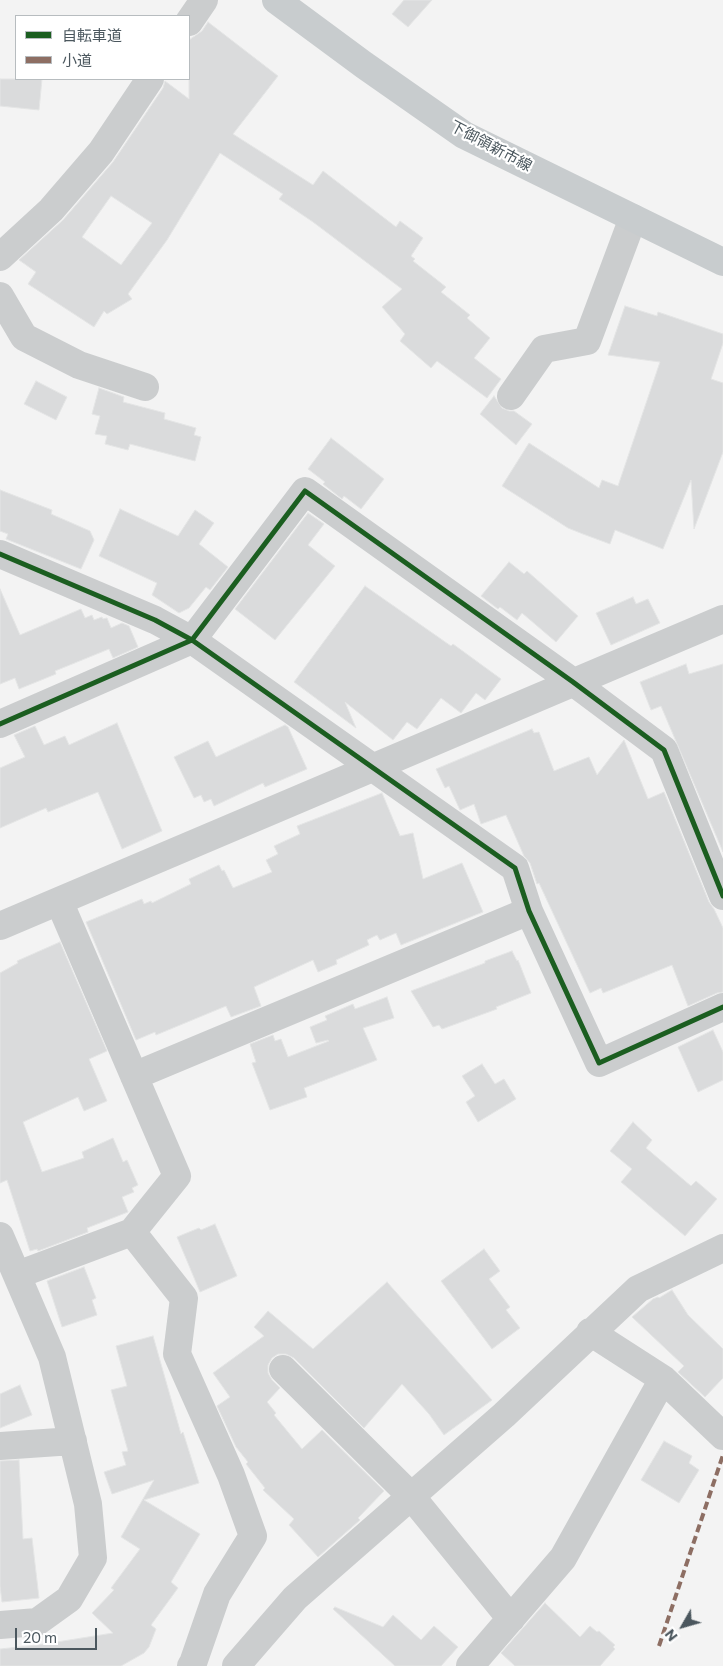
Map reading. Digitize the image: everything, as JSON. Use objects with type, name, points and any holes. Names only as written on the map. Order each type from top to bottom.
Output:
[{"type":"main road","name":"下御領新市線","points":[[276,0],[364,66],[464,135],[723,262]]},
{"type":"street","points":[[190,21],[204,0]]},
{"type":"street","points":[[0,258],[51,210],[101,152],[149,80]]},
{"type":"street","points":[[511,396],[544,348],[587,342],[633,218]]},
{"type":"street","points":[[0,296],[24,338],[80,365],[145,387]]},
{"type":"street","points":[[0,724],[192,640],[305,491],[573,682],[664,750],[714,846],[723,896]]},
{"type":"street","points":[[0,554],[155,620],[192,640],[515,868],[529,910],[599,1063],[723,1007]]},
{"type":"street","points":[[0,926],[723,619]]},
{"type":"street","points":[[17,1275],[132,1232],[177,1176],[59,901]]},
{"type":"street","points":[[134,1076],[529,910]]},
{"type":"street","points":[[132,1232],[184,1298],[177,1354],[231,1475],[253,1536],[217,1594],[193,1664],[190,1666]]},
{"type":"street","points":[[0,1236],[52,1357],[88,1504],[93,1558],[68,1599],[36,1622],[0,1625]]},
{"type":"street","points":[[236,1666],[295,1598],[504,1415],[590,1332],[638,1289],[723,1248]]},
{"type":"street","points":[[590,1332],[663,1380],[723,1436]]},
{"type":"street","points":[[283,1368],[412,1496],[511,1619]]},
{"type":"street","points":[[470,1666],[563,1558],[663,1380]]},
{"type":"street","points":[[0,1446],[73,1441]]},
{"type":"building","points":[[404,0],[432,0],[408,27],[392,14]]},
{"type":"building","points":[[208,22],[278,76],[233,134],[313,185],[323,171],[396,227],[400,221],[423,238],[411,256],[415,259],[413,261],[446,287],[441,292],[470,315],[467,318],[490,338],[474,358],[501,379],[487,398],[437,361],[431,368],[400,341],[405,334],[382,307],[402,289],[313,222],[279,199],[283,194],[220,153],[167,240],[128,294],[132,299],[107,314],[104,311],[94,327],[28,284],[36,272],[19,260],[63,220],[113,162],[163,88],[165,81],[189,99],[190,39],[202,31]],"holes":[[[111,196],[152,223],[121,265],[82,237]]]},
{"type":"building","points":[[0,79],[42,80],[39,110],[0,106]]},
{"type":"building","points":[[625,306],[657,316],[658,312],[723,334],[723,343],[711,379],[723,383],[723,452],[694,529],[691,480],[663,549],[615,530],[610,544],[583,534],[568,528],[502,486],[529,443],[599,488],[602,480],[618,486],[660,362],[608,355]]},
{"type":"building","points":[[36,381],[67,397],[56,420],[24,404]]},
{"type":"building","points":[[99,388],[124,397],[123,402],[165,413],[164,419],[196,428],[194,435],[201,437],[195,461],[130,444],[128,450],[105,444],[107,436],[95,434],[100,416],[92,414]]},
{"type":"building","points":[[494,396],[502,408],[514,411],[532,424],[516,445],[480,414]]},
{"type":"building","points":[[331,438],[384,479],[361,509],[344,496],[342,499],[308,469]]},
{"type":"building","points":[[0,490],[52,510],[51,514],[90,531],[94,540],[81,569],[6,539],[8,534],[0,531]]},
{"type":"building","points":[[120,509],[178,536],[195,510],[214,523],[199,544],[228,567],[210,590],[206,587],[189,608],[179,613],[152,595],[157,583],[99,556]]},
{"type":"building","points":[[308,513],[324,524],[308,545],[335,566],[275,640],[235,609]]},
{"type":"building","points":[[509,562],[524,574],[527,571],[578,616],[556,642],[522,613],[517,620],[481,596]]},
{"type":"building","points":[[365,586],[451,646],[453,644],[501,679],[485,700],[476,693],[461,713],[441,698],[417,729],[407,722],[393,740],[345,702],[356,728],[294,682]]},
{"type":"building","points":[[0,589],[20,635],[81,609],[85,618],[92,615],[94,620],[102,617],[103,619],[107,618],[111,628],[122,623],[129,626],[138,647],[113,658],[109,649],[55,671],[56,674],[19,689],[15,678],[0,684]]},
{"type":"building","points":[[633,597],[636,604],[648,599],[660,623],[611,645],[596,613]]},
{"type":"building","points":[[686,664],[689,674],[723,664],[723,852],[661,706],[651,710],[640,682]]},
{"type":"building","points":[[117,723],[162,831],[122,849],[98,792],[48,812],[46,808],[0,828],[0,768],[25,757],[14,735],[35,726],[44,745],[65,736],[69,745]]},
{"type":"building","points":[[285,725],[288,727],[307,769],[265,787],[263,783],[214,806],[211,799],[204,802],[201,795],[194,798],[174,757],[208,741],[216,757]]},
{"type":"building","points":[[532,729],[534,733],[539,732],[554,771],[589,757],[597,775],[624,740],[648,799],[664,792],[709,902],[723,928],[723,992],[688,1006],[672,965],[603,993],[601,988],[590,993],[506,815],[481,824],[474,804],[460,810],[449,786],[445,788],[436,769]]},
{"type":"building","points":[[382,793],[400,836],[413,833],[423,879],[462,863],[483,912],[401,945],[396,933],[380,940],[377,935],[367,940],[369,945],[336,960],[337,964],[318,972],[313,960],[254,987],[261,1006],[231,1017],[226,1006],[156,1035],[155,1032],[136,1040],[86,922],[142,899],[144,904],[151,901],[152,903],[191,884],[189,879],[219,865],[222,871],[224,870],[233,888],[272,872],[266,860],[278,854],[274,846],[300,834],[297,826]]},
{"type":"building","points":[[60,942],[107,1051],[89,1059],[107,1101],[84,1111],[78,1097],[23,1122],[42,1172],[84,1158],[82,1152],[113,1138],[123,1162],[127,1160],[138,1185],[132,1188],[134,1192],[122,1197],[128,1212],[87,1228],[88,1232],[38,1251],[37,1249],[30,1251],[7,1180],[0,1183],[0,973],[18,963],[17,961]]},
{"type":"building","points":[[512,951],[518,960],[531,993],[496,1007],[497,1009],[442,1029],[439,1025],[433,1027],[411,991]]},
{"type":"building","points":[[387,997],[394,1018],[363,1028],[377,1060],[304,1088],[307,1097],[270,1110],[252,1063],[256,1062],[250,1044],[273,1035],[275,1041],[281,1039],[288,1057],[329,1041],[316,1043],[310,1027],[327,1020],[325,1016],[353,1004],[355,1009]]},
{"type":"building","points":[[713,1030],[723,1052],[723,1080],[698,1092],[678,1047]]},
{"type":"building","points":[[482,1064],[495,1084],[504,1079],[516,1099],[478,1122],[466,1102],[475,1096],[462,1076]]},
{"type":"building","points":[[633,1122],[652,1140],[646,1148],[691,1186],[696,1181],[717,1199],[685,1236],[621,1182],[632,1169],[610,1151]]},
{"type":"building","points":[[215,1224],[237,1276],[200,1292],[177,1237]]},
{"type":"building","points":[[484,1249],[500,1271],[489,1279],[510,1307],[506,1310],[520,1328],[492,1349],[441,1281]]},
{"type":"building","points":[[84,1267],[96,1298],[92,1300],[97,1315],[62,1327],[47,1281]]},
{"type":"building","points":[[387,1282],[492,1400],[444,1435],[429,1414],[402,1384],[364,1428],[294,1358],[286,1354],[278,1354],[272,1358],[268,1365],[268,1373],[280,1388],[267,1402],[276,1413],[274,1415],[302,1449],[322,1430],[384,1491],[358,1518],[360,1520],[318,1557],[289,1525],[294,1519],[263,1490],[265,1488],[246,1464],[248,1462],[236,1447],[217,1406],[230,1397],[213,1373],[264,1336],[254,1327],[268,1311],[313,1349]]},
{"type":"building","points":[[672,1290],[688,1315],[723,1349],[723,1378],[705,1397],[678,1372],[684,1366],[632,1317],[653,1299],[659,1298]]},
{"type":"building","points":[[153,1336],[181,1434],[183,1432],[199,1483],[144,1500],[200,1534],[171,1582],[178,1588],[151,1625],[156,1629],[149,1647],[144,1653],[121,1666],[0,1666],[0,1649],[113,1633],[92,1613],[114,1590],[111,1588],[140,1549],[121,1537],[154,1480],[112,1494],[104,1472],[126,1465],[122,1452],[128,1451],[111,1390],[127,1386],[116,1346]]},
{"type":"building","points":[[20,1385],[32,1415],[0,1428],[0,1394]]},
{"type":"building","points":[[664,1441],[692,1456],[689,1463],[699,1470],[679,1503],[641,1480]]},
{"type":"building","points":[[19,1460],[23,1539],[32,1538],[39,1598],[2,1602],[0,1586],[0,1461]]},
{"type":"building","points":[[545,1603],[580,1637],[590,1626],[615,1645],[613,1647],[615,1649],[600,1666],[515,1666],[501,1653]]},
{"type":"building","points":[[335,1607],[383,1627],[393,1615],[421,1640],[434,1626],[458,1647],[441,1666],[395,1666],[333,1609]]},
{"type":"marked path","points":[[659,1646],[723,1455]]},
{"type":"cycle path","points":[[0,724],[192,640],[305,491],[573,682],[664,750],[723,896]]},
{"type":"cycle path","points":[[0,554],[155,620],[192,640],[515,868],[529,911],[599,1063],[723,1007]]}]
